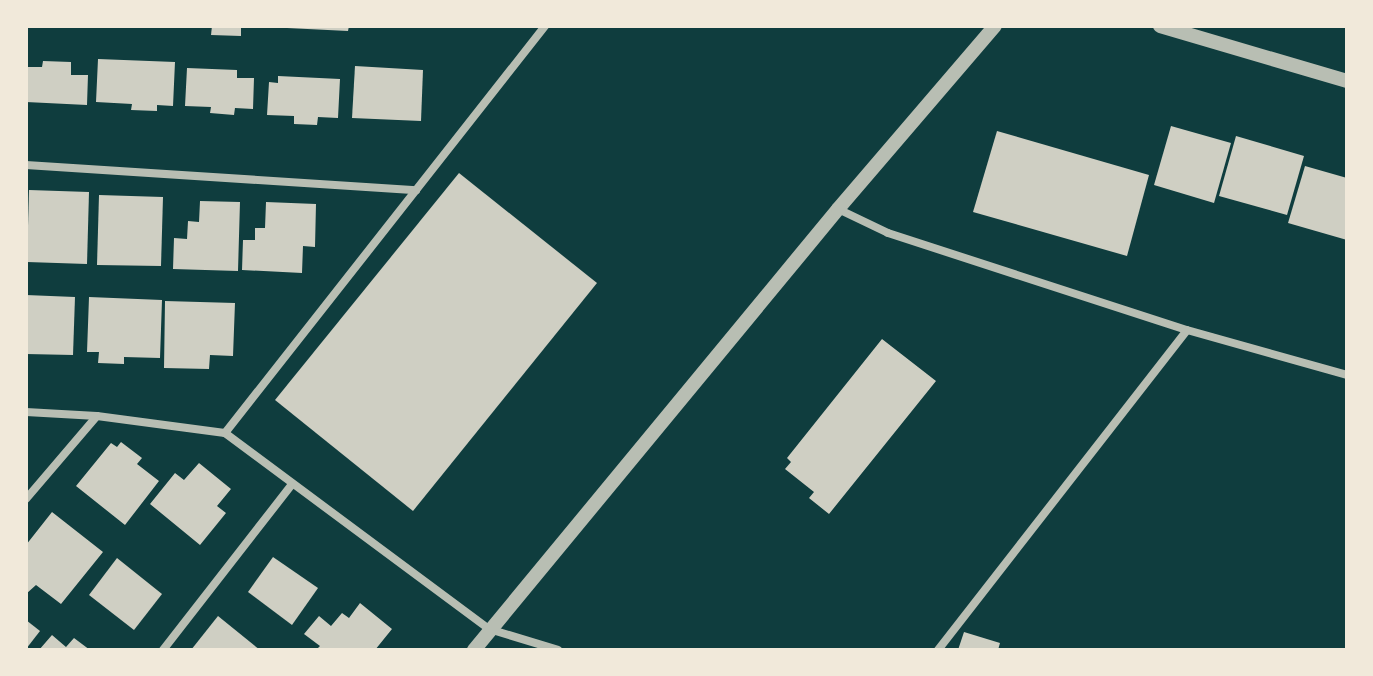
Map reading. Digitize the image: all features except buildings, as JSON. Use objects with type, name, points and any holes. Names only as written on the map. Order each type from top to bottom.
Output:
[{"type":"street","points":[[225,433],[545,26]]},
{"type":"street","points":[[474,650],[838,209],[995,26]]},
{"type":"street","points":[[1160,26],[1347,81]]},
{"type":"street","points":[[26,165],[416,190]]},
{"type":"street","points":[[838,209],[888,233],[1187,330],[1347,375]]},
{"type":"street","points":[[938,650],[1187,330]]},
{"type":"street","points":[[26,412],[97,416],[225,433],[489,629],[558,650]]},
{"type":"street","points":[[26,499],[97,416]]},
{"type":"street","points":[[163,650],[292,484]]}]
